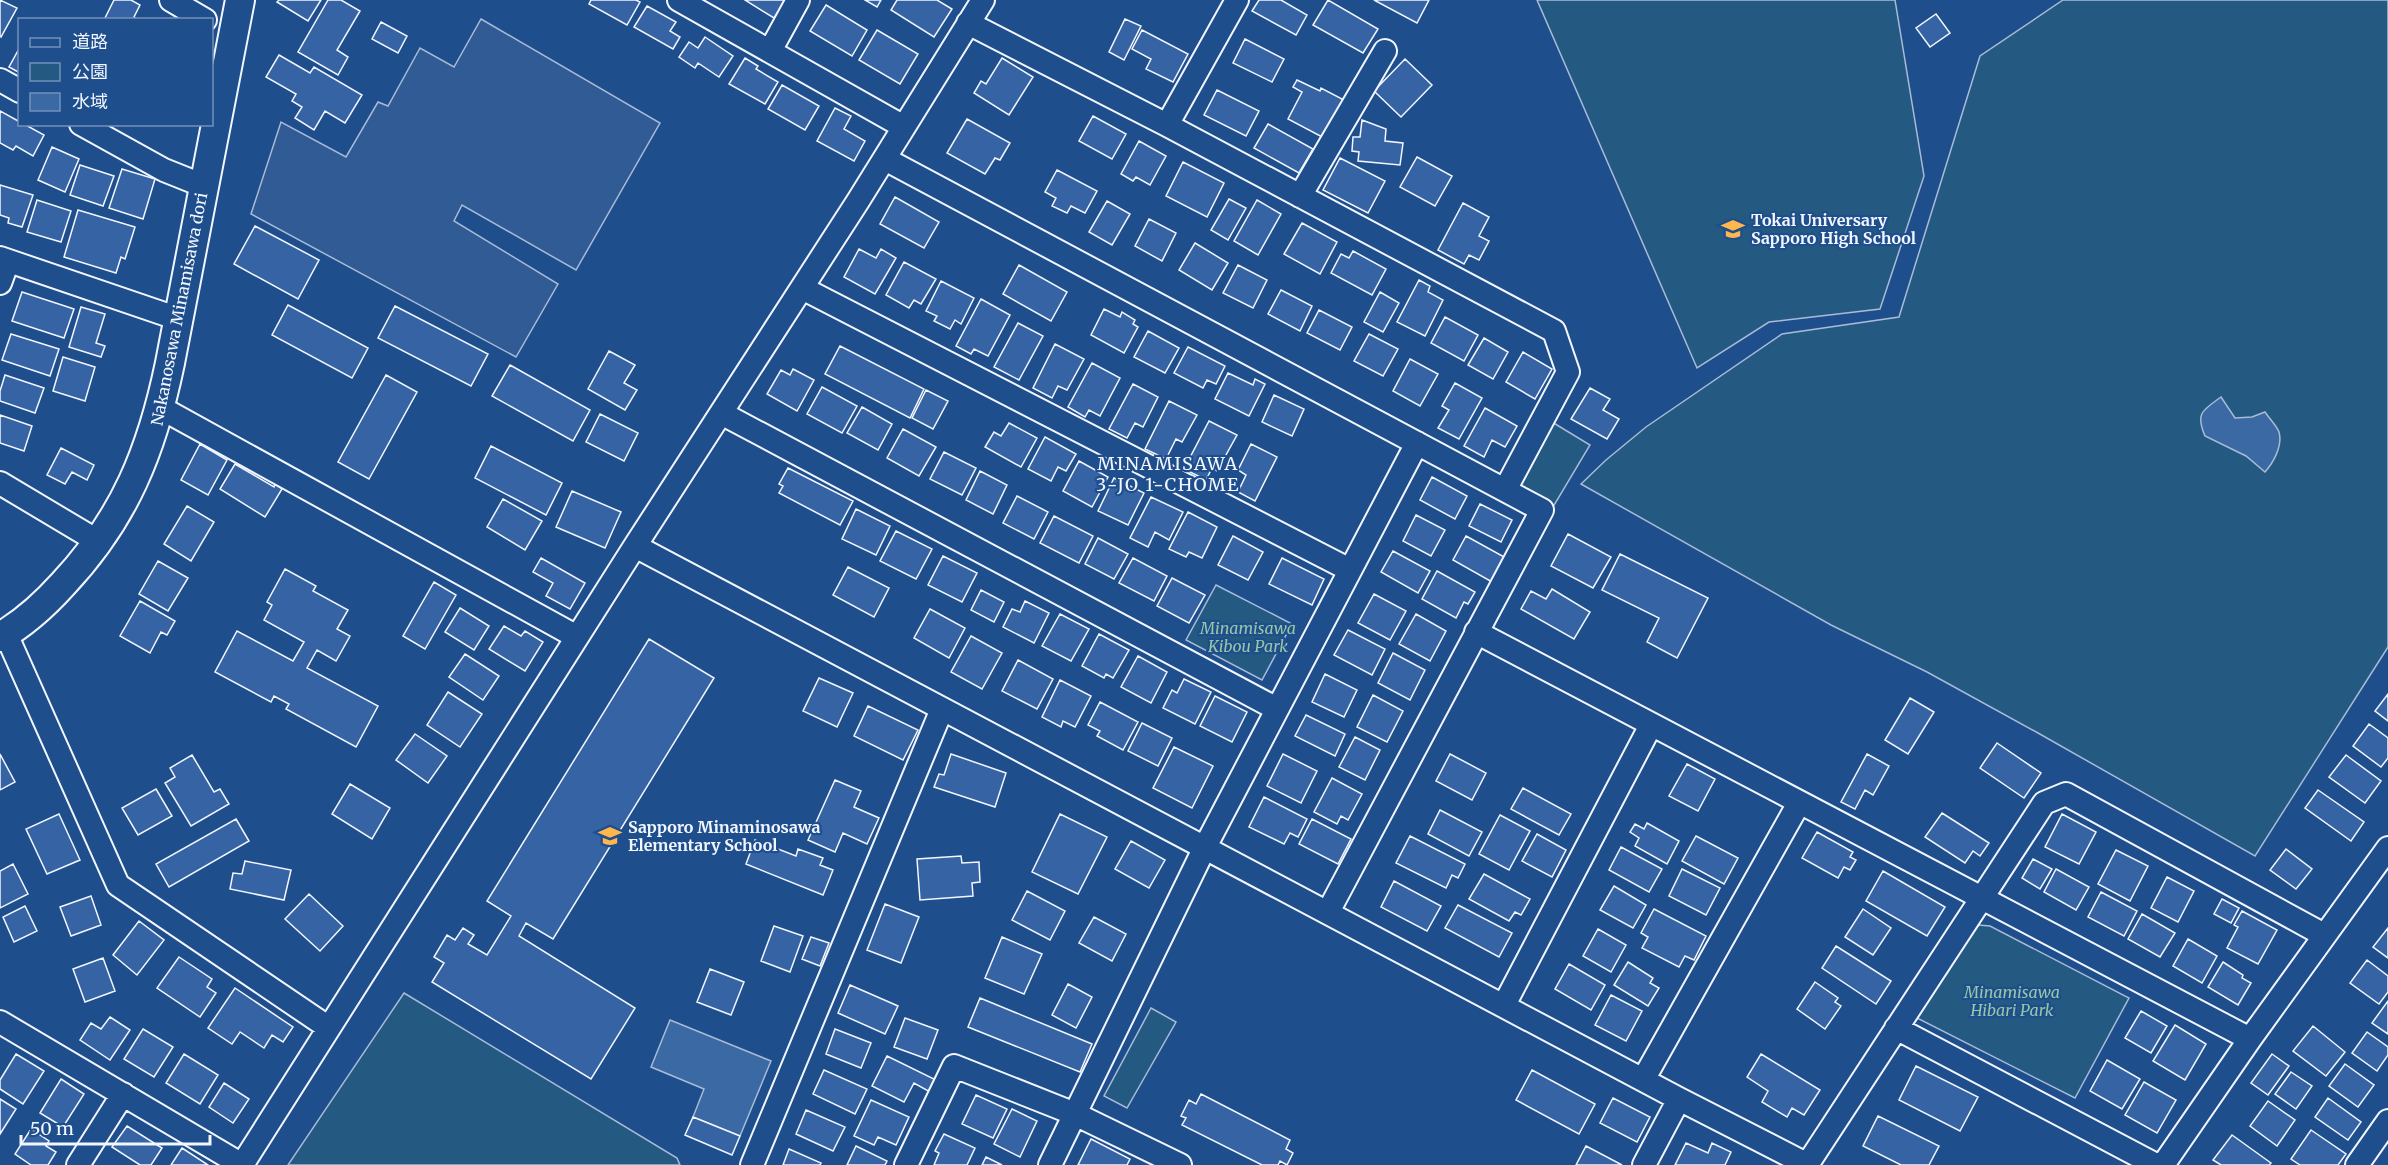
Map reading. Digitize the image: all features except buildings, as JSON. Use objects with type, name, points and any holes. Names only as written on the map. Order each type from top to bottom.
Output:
[{"type":"street","points":[[171,0],[202,18]]},
{"type":"street","name":"Nakanosawa Minamisawa dori","points":[[213,108],[222,29],[240,0]]},
{"type":"street","points":[[679,0],[904,126]]},
{"type":"street","points":[[770,51],[798,0]]},
{"type":"street","points":[[4,1032],[123,1094],[242,1165],[635,546],[885,159],[983,0]]},
{"type":"street","points":[[1167,125],[1237,0]]},
{"type":"street","points":[[968,23],[1167,125],[1554,332],[1568,372],[1505,490]]},
{"type":"street","points":[[1300,196],[1385,51]]},
{"type":"street","points":[[0,80],[18,90]]},
{"type":"street","points":[[85,126],[164,170],[204,186]]},
{"type":"street","name":"Nakanosawa Minamisawa dori","points":[[3,635],[27,619],[57,591],[99,542],[131,490],[146,455],[161,408],[179,320],[204,186],[211,126]]},
{"type":"street","points":[[885,159],[1542,510],[1328,912]]},
{"type":"street","points":[[0,283],[4,260],[179,320]]},
{"type":"street","points":[[802,288],[1350,570]]},
{"type":"street","points":[[161,408],[577,637]]},
{"type":"street","points":[[721,413],[1277,709]]},
{"type":"street","points":[[1050,1165],[1205,847],[1417,443]]},
{"type":"street","points":[[0,483],[99,542]]},
{"type":"street","points":[[635,546],[1807,1165],[2044,803],[2066,794],[2324,935]]},
{"type":"street","points":[[1476,632],[2250,1039]]},
{"type":"street","points":[[3,635],[118,885],[329,1028]]},
{"type":"street","points":[[752,1165],[942,709]]},
{"type":"street","points":[[1504,1005],[1651,724]]},
{"type":"street","points":[[1643,1080],[1800,803]]},
{"type":"street","points":[[2163,1165],[2250,1039],[2388,848]]},
{"type":"street","points":[[1896,1028],[2156,1165]]},
{"type":"street","points":[[906,1165],[954,1066],[1075,1114],[1180,1165]]},
{"type":"street","points":[[78,1165],[123,1094]]},
{"type":"street","points":[[1644,1165],[1679,1099]]},
{"type":"street","points":[[2357,1165],[2388,1121]]},
{"type":"green space","name":"Tokai Universary Sapporo High School","points":[[1537,0],[1895,0],[1924,176],[1880,309],[1769,322],[1697,368]]},
{"type":"green space","points":[[2063,0],[2388,0],[2388,647],[2255,856],[2038,733],[1927,672],[1831,625],[1581,484],[1646,427],[1782,334],[1899,317],[1980,56]]},
{"type":"green space","points":[[1552,422],[1590,445],[1553,507],[1518,485]]},
{"type":"green space","name":"Minamisawa Kibou Park","points":[[1216,585],[1292,624],[1262,680],[1186,640]]},
{"type":"green space","name":"Minamisawa Hibari Park","points":[[1978,925],[1990,926],[2129,998],[2075,1098],[1915,1017]]},
{"type":"green space","points":[[404,993],[677,1158],[680,1165],[288,1165]]},
{"type":"green space","points":[[1151,1008],[1176,1022],[1127,1108],[1104,1096]]},
{"type":"shaded area","points":[[481,19],[660,123],[576,270],[462,205],[454,221],[558,284],[516,357],[251,214],[281,122],[346,157],[378,102],[388,106],[420,48],[454,67]]},
{"type":"water","points":[[2221,397],[2235,418],[2252,417],[2265,412],[2278,430],[2280,443],[2274,459],[2265,472],[2246,456],[2205,436],[2201,422],[2202,413]]},
{"type":"water","points":[[670,1020],[771,1061],[740,1136],[693,1117],[704,1089],[651,1067]]},
{"type":"place","name":"Tokai Universary Sapporo High School","points":[[1733,229]]},
{"type":"place","name":"Sapporo Minaminosawa Elementary School","points":[[610,836]]},
{"type":"district","name":"MINAMISAWA 3-JO 1-CHOME","points":[[1168,473]]}]
